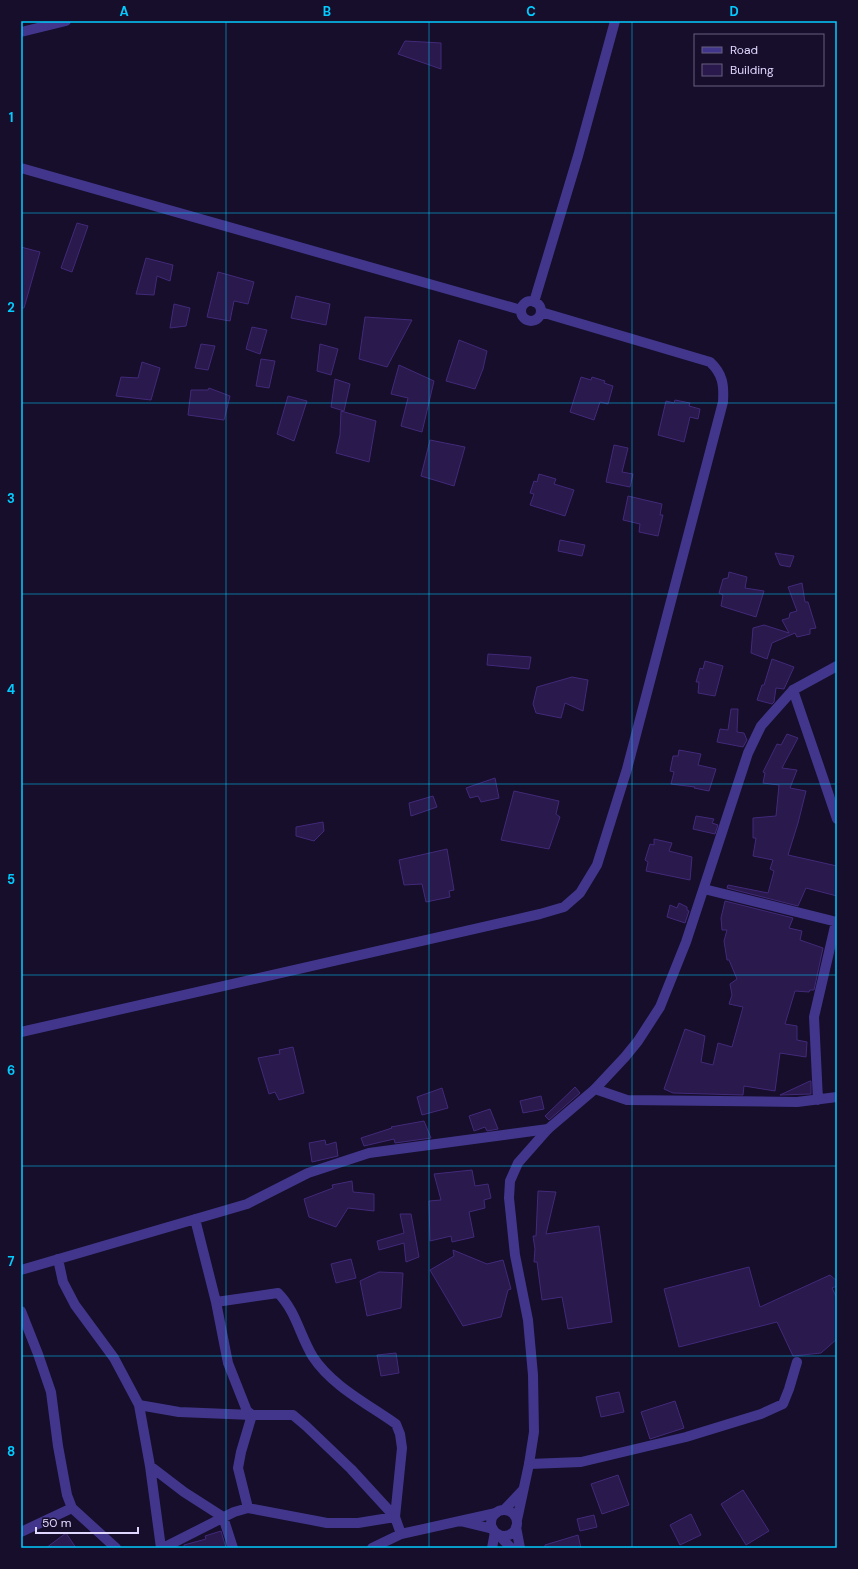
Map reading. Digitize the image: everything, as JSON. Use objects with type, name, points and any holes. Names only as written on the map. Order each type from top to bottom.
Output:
[{"type":"street","points":[[21,32],[66,21]]},
{"type":"street","points":[[534,302],[578,156],[615,21]]},
{"type":"street","points":[[21,168],[521,310]]},
{"type":"street","points":[[534,302],[539,305],[541,312],[538,319],[530,321],[523,318],[521,310],[525,304],[534,302]]},
{"type":"street","points":[[21,1032],[540,914],[564,906],[580,893],[597,865],[627,769],[722,402],[724,388],[722,377],[717,368],[710,362],[541,312]]},
{"type":"street","points":[[456,1521],[496,1532],[504,1536],[514,1532],[517,1524],[529,1464],[534,1432],[533,1375],[528,1320],[515,1255],[509,1198],[510,1181],[518,1163],[548,1129],[595,1089],[638,1041],[660,1007],[686,942],[748,753],[761,726],[793,690],[837,666]]},
{"type":"street","points":[[793,690],[837,819]]},
{"type":"street","points":[[704,889],[837,922],[814,1017],[818,1100]]},
{"type":"street","points":[[595,1089],[627,1100],[797,1102],[837,1098]]},
{"type":"street","points":[[21,1270],[247,1204],[308,1173],[369,1153],[548,1129]]},
{"type":"street","points":[[195,1219],[216,1302],[228,1363],[247,1411],[252,1414]]},
{"type":"street","points":[[58,1260],[63,1282],[75,1304],[114,1358],[139,1405],[162,1548],[223,1517],[248,1508],[327,1523],[358,1522],[395,1518]]},
{"type":"street","points":[[216,1302],[278,1293],[287,1302],[313,1356],[328,1375],[396,1424],[400,1434],[402,1448],[395,1518]]},
{"type":"street","points":[[21,1311],[51,1392],[58,1446],[67,1495],[72,1508],[116,1548]]},
{"type":"street","points":[[529,1464],[581,1462],[686,1437],[761,1414],[782,1404],[789,1389],[797,1362]]},
{"type":"street","points":[[139,1405],[179,1412],[293,1415],[352,1469],[395,1518],[401,1534]]},
{"type":"street","points":[[248,1508],[238,1468],[252,1414]]},
{"type":"street","points":[[150,1466],[184,1492],[223,1517],[233,1548]]},
{"type":"street","points":[[511,1548],[496,1532],[492,1520],[523,1490]]},
{"type":"street","points":[[21,1532],[72,1508]]},
{"type":"street","points":[[372,1548],[401,1534],[500,1511],[512,1513],[517,1524],[520,1548]]},
{"type":"street","points":[[492,1548],[496,1532]]},
{"type":"building","points":[[405,41],[441,43],[441,69],[398,54]]},
{"type":"building","points":[[77,223],[88,226],[72,272],[61,268]]},
{"type":"building","points":[[21,247],[40,252],[24,308],[21,308]]},
{"type":"building","points":[[146,258],[173,265],[170,281],[157,276],[154,295],[136,294]]},
{"type":"building","points":[[218,272],[254,282],[248,304],[234,301],[230,321],[207,317]]},
{"type":"building","points":[[296,296],[330,304],[326,325],[291,318]]},
{"type":"building","points":[[174,304],[190,308],[186,326],[170,328]]},
{"type":"building","points":[[365,317],[412,320],[387,367],[359,359]]},
{"type":"building","points":[[252,327],[267,330],[260,354],[246,349]]},
{"type":"building","points":[[459,340],[487,351],[483,369],[475,389],[446,381]]},
{"type":"building","points":[[201,344],[215,346],[208,370],[195,368]]},
{"type":"building","points":[[320,344],[338,349],[331,375],[317,371]]},
{"type":"building","points":[[261,359],[275,361],[269,388],[256,386]]},
{"type":"building","points":[[142,362],[160,368],[151,400],[116,396],[121,377],[138,378]]},
{"type":"building","points":[[399,365],[434,381],[422,432],[401,426],[408,398],[391,394]]},
{"type":"building","points":[[581,377],[591,380],[592,377],[605,381],[604,383],[613,386],[608,404],[600,402],[594,420],[570,412]]},
{"type":"building","points":[[335,379],[350,384],[344,411],[331,407]]},
{"type":"building","points":[[209,388],[230,396],[224,420],[188,415],[191,390],[208,390]]},
{"type":"building","points":[[288,396],[307,401],[294,441],[277,434]]},
{"type":"building","points":[[675,400],[690,403],[689,406],[700,409],[698,419],[690,417],[684,442],[658,435],[666,401],[674,403]]},
{"type":"building","points":[[341,411],[376,421],[369,462],[336,453],[340,435]]},
{"type":"building","points":[[430,440],[465,447],[454,486],[421,476]]},
{"type":"building","points":[[614,445],[628,448],[622,472],[633,474],[630,487],[606,482]]},
{"type":"building","points":[[539,474],[556,479],[554,484],[574,490],[565,516],[530,505],[534,494],[530,493],[534,481],[537,482]]},
{"type":"building","points":[[628,496],[662,504],[660,515],[663,515],[658,536],[639,532],[640,524],[623,520]]},
{"type":"building","points":[[560,540],[585,545],[582,556],[558,551]]},
{"type":"building","points":[[775,553],[794,556],[790,567],[780,565]]},
{"type":"building","points":[[729,572],[747,577],[745,588],[764,591],[756,617],[721,606],[723,595],[719,593],[723,579],[728,578]]},
{"type":"building","points":[[802,583],[805,602],[808,602],[816,628],[810,629],[810,634],[797,637],[795,633],[772,643],[767,659],[751,653],[753,628],[764,625],[789,633],[782,620],[789,618],[790,613],[797,611],[788,587]]},
{"type":"building","points":[[488,654],[531,657],[529,669],[487,665]]},
{"type":"building","points":[[772,659],[794,667],[784,689],[776,688],[774,702],[772,704],[757,700],[762,685],[764,685]]},
{"type":"building","points":[[705,661],[723,666],[715,696],[698,693],[699,682],[696,682],[700,668],[703,669]]},
{"type":"building","points":[[572,677],[588,680],[583,711],[565,703],[561,718],[536,713],[533,704],[537,687]]},
{"type":"building","points":[[731,709],[738,709],[737,732],[744,733],[747,740],[743,747],[717,742],[720,729],[728,730]]},
{"type":"building","points":[[787,734],[798,738],[782,768],[797,770],[790,788],[806,791],[788,855],[837,866],[837,896],[806,888],[798,906],[727,888],[728,885],[768,893],[774,871],[770,869],[773,860],[753,856],[756,838],[753,838],[753,818],[776,816],[779,785],[763,783],[765,773],[763,772],[777,744],[781,745]]},
{"type":"building","points":[[679,750],[701,754],[698,765],[716,769],[709,791],[694,788],[695,787],[671,784],[674,772],[670,771],[673,756],[678,756]]},
{"type":"building","points":[[495,778],[499,798],[481,802],[478,796],[470,798],[466,788]]},
{"type":"building","points":[[514,791],[559,801],[556,814],[560,817],[549,849],[501,840]]},
{"type":"building","points":[[433,796],[437,807],[411,816],[409,803]]},
{"type":"building","points":[[696,816],[714,819],[712,823],[718,825],[715,834],[693,829]]},
{"type":"building","points":[[323,822],[324,831],[314,841],[296,836],[296,827]]},
{"type":"building","points":[[654,839],[672,843],[669,851],[692,857],[690,880],[646,871],[648,862],[645,860],[650,844],[654,845]]},
{"type":"building","points":[[447,849],[454,890],[449,891],[450,897],[426,902],[422,884],[404,885],[399,860]]},
{"type":"building","points":[[725,901],[793,918],[789,928],[802,931],[800,940],[823,948],[814,990],[810,990],[809,992],[795,991],[785,1024],[797,1026],[797,1040],[807,1042],[806,1057],[780,1053],[775,1091],[744,1086],[743,1095],[673,1093],[664,1089],[685,1029],[705,1036],[701,1062],[713,1065],[718,1043],[732,1047],[743,1007],[729,1004],[732,995],[730,984],[737,979],[729,960],[727,960],[724,941],[727,930],[722,930],[721,918]]},
{"type":"building","points":[[679,903],[687,907],[687,910],[689,911],[685,923],[667,917],[670,905],[677,908]]},
{"type":"building","points":[[293,1047],[304,1093],[279,1100],[275,1092],[269,1094],[258,1058],[280,1054],[279,1050]]},
{"type":"building","points":[[810,1081],[811,1094],[780,1095]]},
{"type":"building","points":[[575,1087],[580,1093],[549,1120],[545,1116]]},
{"type":"building","points":[[442,1088],[448,1108],[422,1115],[417,1097]]},
{"type":"building","points":[[541,1096],[544,1109],[523,1113],[520,1101]]},
{"type":"building","points":[[490,1109],[498,1129],[487,1131],[485,1127],[474,1131],[469,1116]]},
{"type":"building","points":[[424,1121],[431,1138],[395,1143],[394,1139],[364,1146],[361,1138],[392,1128],[391,1127]]},
{"type":"building","points":[[325,1140],[326,1145],[336,1142],[338,1156],[312,1162],[309,1143]]},
{"type":"building","points":[[472,1170],[475,1186],[488,1184],[491,1198],[484,1200],[485,1208],[469,1212],[474,1237],[452,1242],[451,1236],[430,1241],[429,1201],[441,1200],[434,1174]]},
{"type":"building","points":[[352,1181],[353,1192],[374,1194],[374,1211],[348,1208],[336,1227],[309,1217],[304,1199],[333,1188],[332,1185]]},
{"type":"building","points":[[538,1191],[556,1192],[546,1234],[599,1226],[612,1322],[568,1329],[562,1297],[542,1300],[537,1262],[534,1262],[535,1249],[533,1236],[536,1236]]},
{"type":"building","points":[[400,1214],[411,1214],[419,1257],[406,1262],[404,1243],[379,1250],[377,1241],[404,1233]]},
{"type":"building","points":[[453,1250],[487,1264],[503,1260],[511,1289],[508,1290],[501,1317],[463,1326],[430,1270],[454,1256]]},
{"type":"building","points":[[351,1259],[356,1278],[336,1283],[331,1264]]},
{"type":"building","points":[[749,1267],[760,1307],[830,1275],[837,1281],[837,1286],[832,1288],[837,1298],[837,1339],[821,1353],[793,1356],[777,1322],[679,1347],[664,1289]]},
{"type":"building","points":[[379,1272],[403,1273],[401,1308],[367,1316],[360,1281]]},
{"type":"building","points":[[396,1353],[399,1373],[381,1376],[377,1355]]},
{"type":"building","points":[[619,1392],[624,1412],[601,1417],[596,1397]]},
{"type":"building","points":[[675,1401],[684,1428],[650,1439],[641,1412]]},
{"type":"building","points":[[618,1475],[629,1505],[602,1514],[591,1484]]},
{"type":"building","points":[[743,1490],[769,1531],[746,1545],[721,1504]]},
{"type":"building","points":[[691,1514],[701,1535],[680,1545],[670,1525]]},
{"type":"building","points":[[594,1515],[597,1527],[580,1531],[577,1519]]},
{"type":"building","points":[[221,1531],[226,1548],[184,1548],[184,1545],[206,1539],[205,1536]]},
{"type":"building","points":[[66,1533],[76,1548],[46,1548]]},
{"type":"building","points":[[578,1535],[581,1548],[545,1548],[545,1545]]}]
